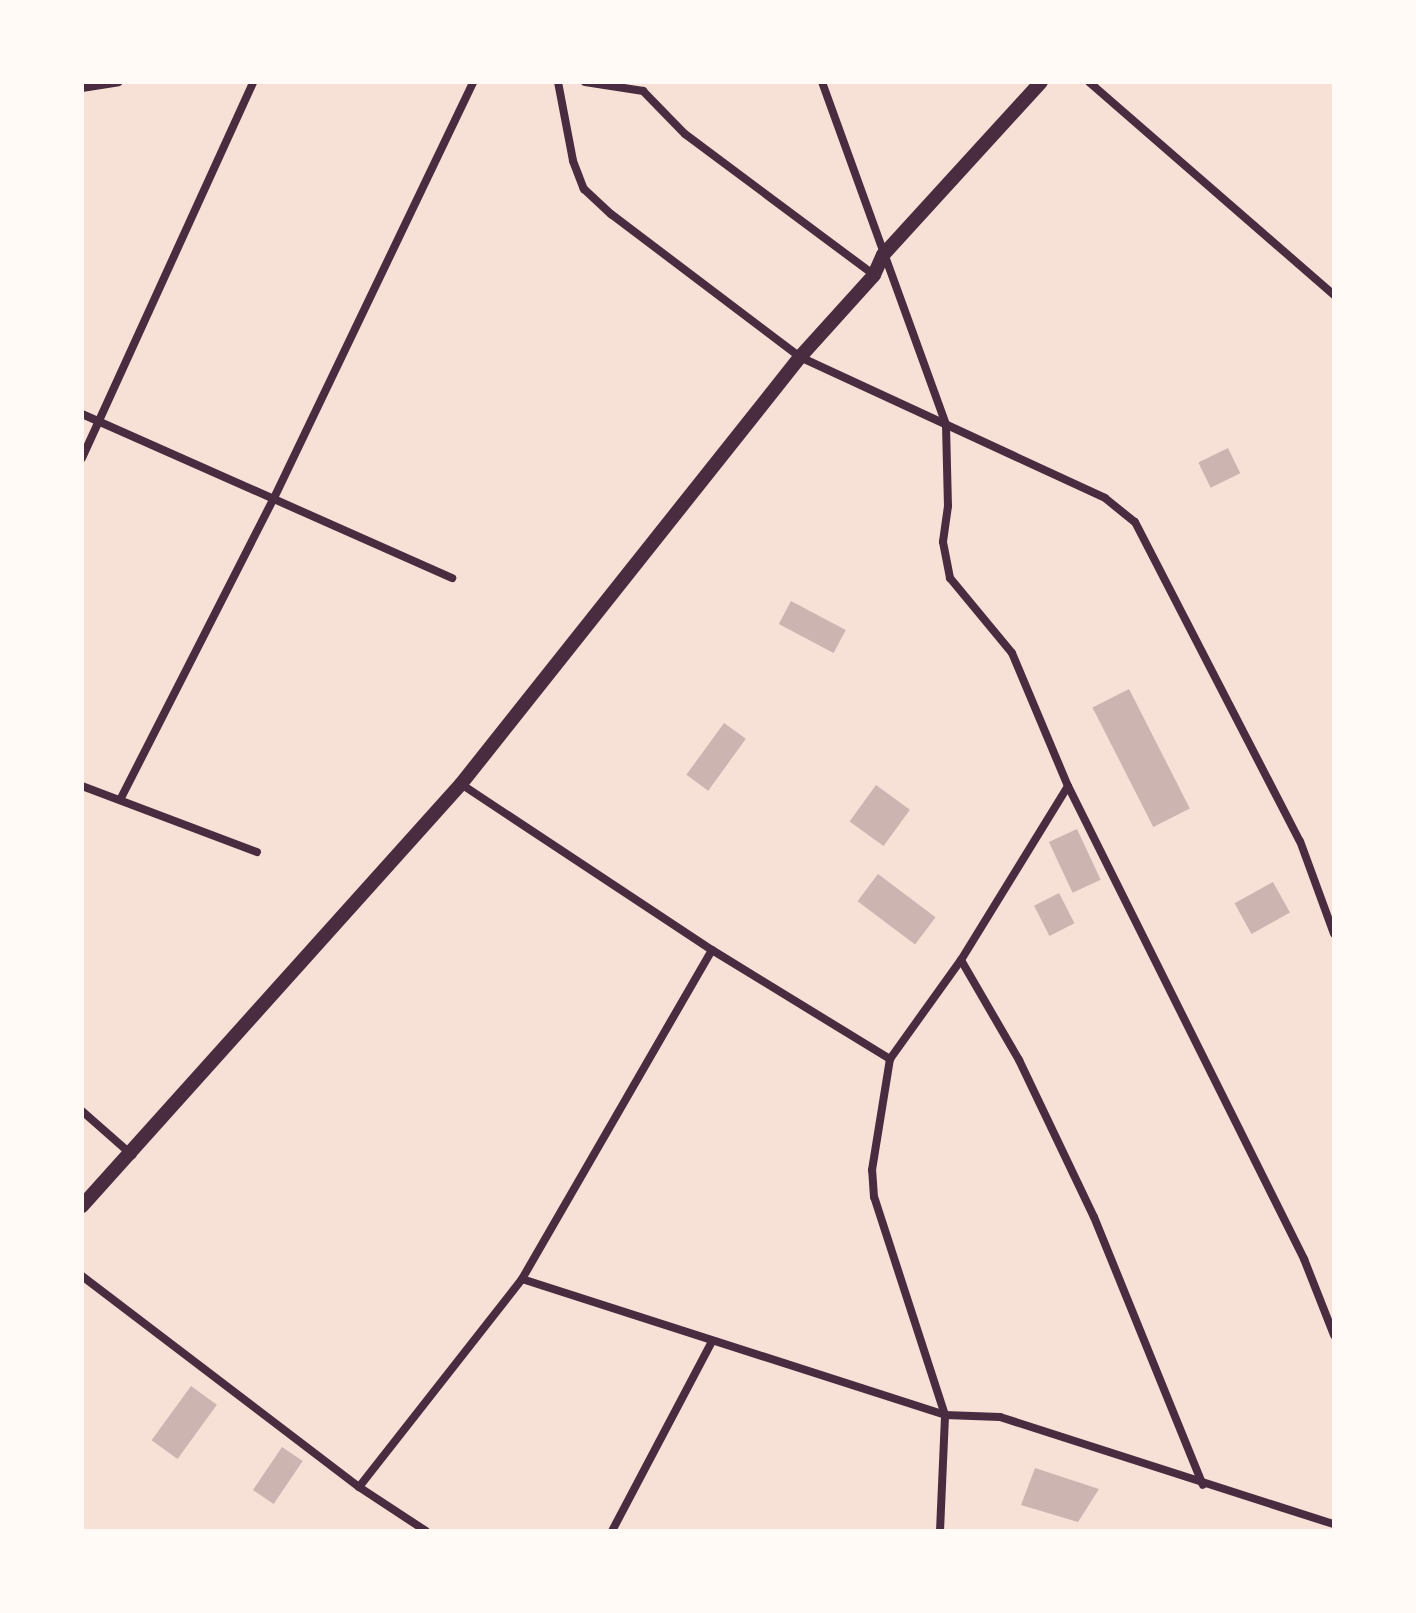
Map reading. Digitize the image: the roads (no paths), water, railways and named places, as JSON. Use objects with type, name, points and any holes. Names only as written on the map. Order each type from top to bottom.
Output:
[{"type":"street","points":[[82,88],[119,82]]},
{"type":"street","points":[[82,458],[253,82]]},
{"type":"street","points":[[120,800],[274,498],[473,82]]},
{"type":"street","points":[[558,82],[573,161],[584,189],[800,357],[1105,498],[1135,522],[1300,841],[1334,934]]},
{"type":"street","points":[[585,82],[643,91],[685,134],[874,275]]},
{"type":"street","points":[[822,82],[946,425],[948,506],[943,542],[950,578],[1012,653],[1068,786],[1304,1259],[1334,1335]]},
{"type":"street","points":[[82,1206],[132,1156],[461,784],[800,357],[874,275],[883,255],[1041,82]]},
{"type":"street","points":[[1089,82],[1334,295]]},
{"type":"street","points":[[82,414],[452,578]]},
{"type":"street","points":[[461,784],[712,950],[890,1059]]},
{"type":"street","points":[[82,786],[257,852]]},
{"type":"street","points":[[940,1531],[945,1415],[874,1197],[872,1170],[890,1059],[961,960],[1068,786]]},
{"type":"street","points":[[359,1487],[522,1279],[712,950]]},
{"type":"street","points":[[961,960],[1019,1060],[1094,1217],[1203,1485]]},
{"type":"street","points":[[82,1111],[132,1156]]},
{"type":"street","points":[[82,1276],[359,1487],[426,1531]]},
{"type":"street","points":[[522,1279],[945,1415],[1000,1417],[1203,1485],[1334,1524]]},
{"type":"street","points":[[612,1531],[712,1341]]}]
